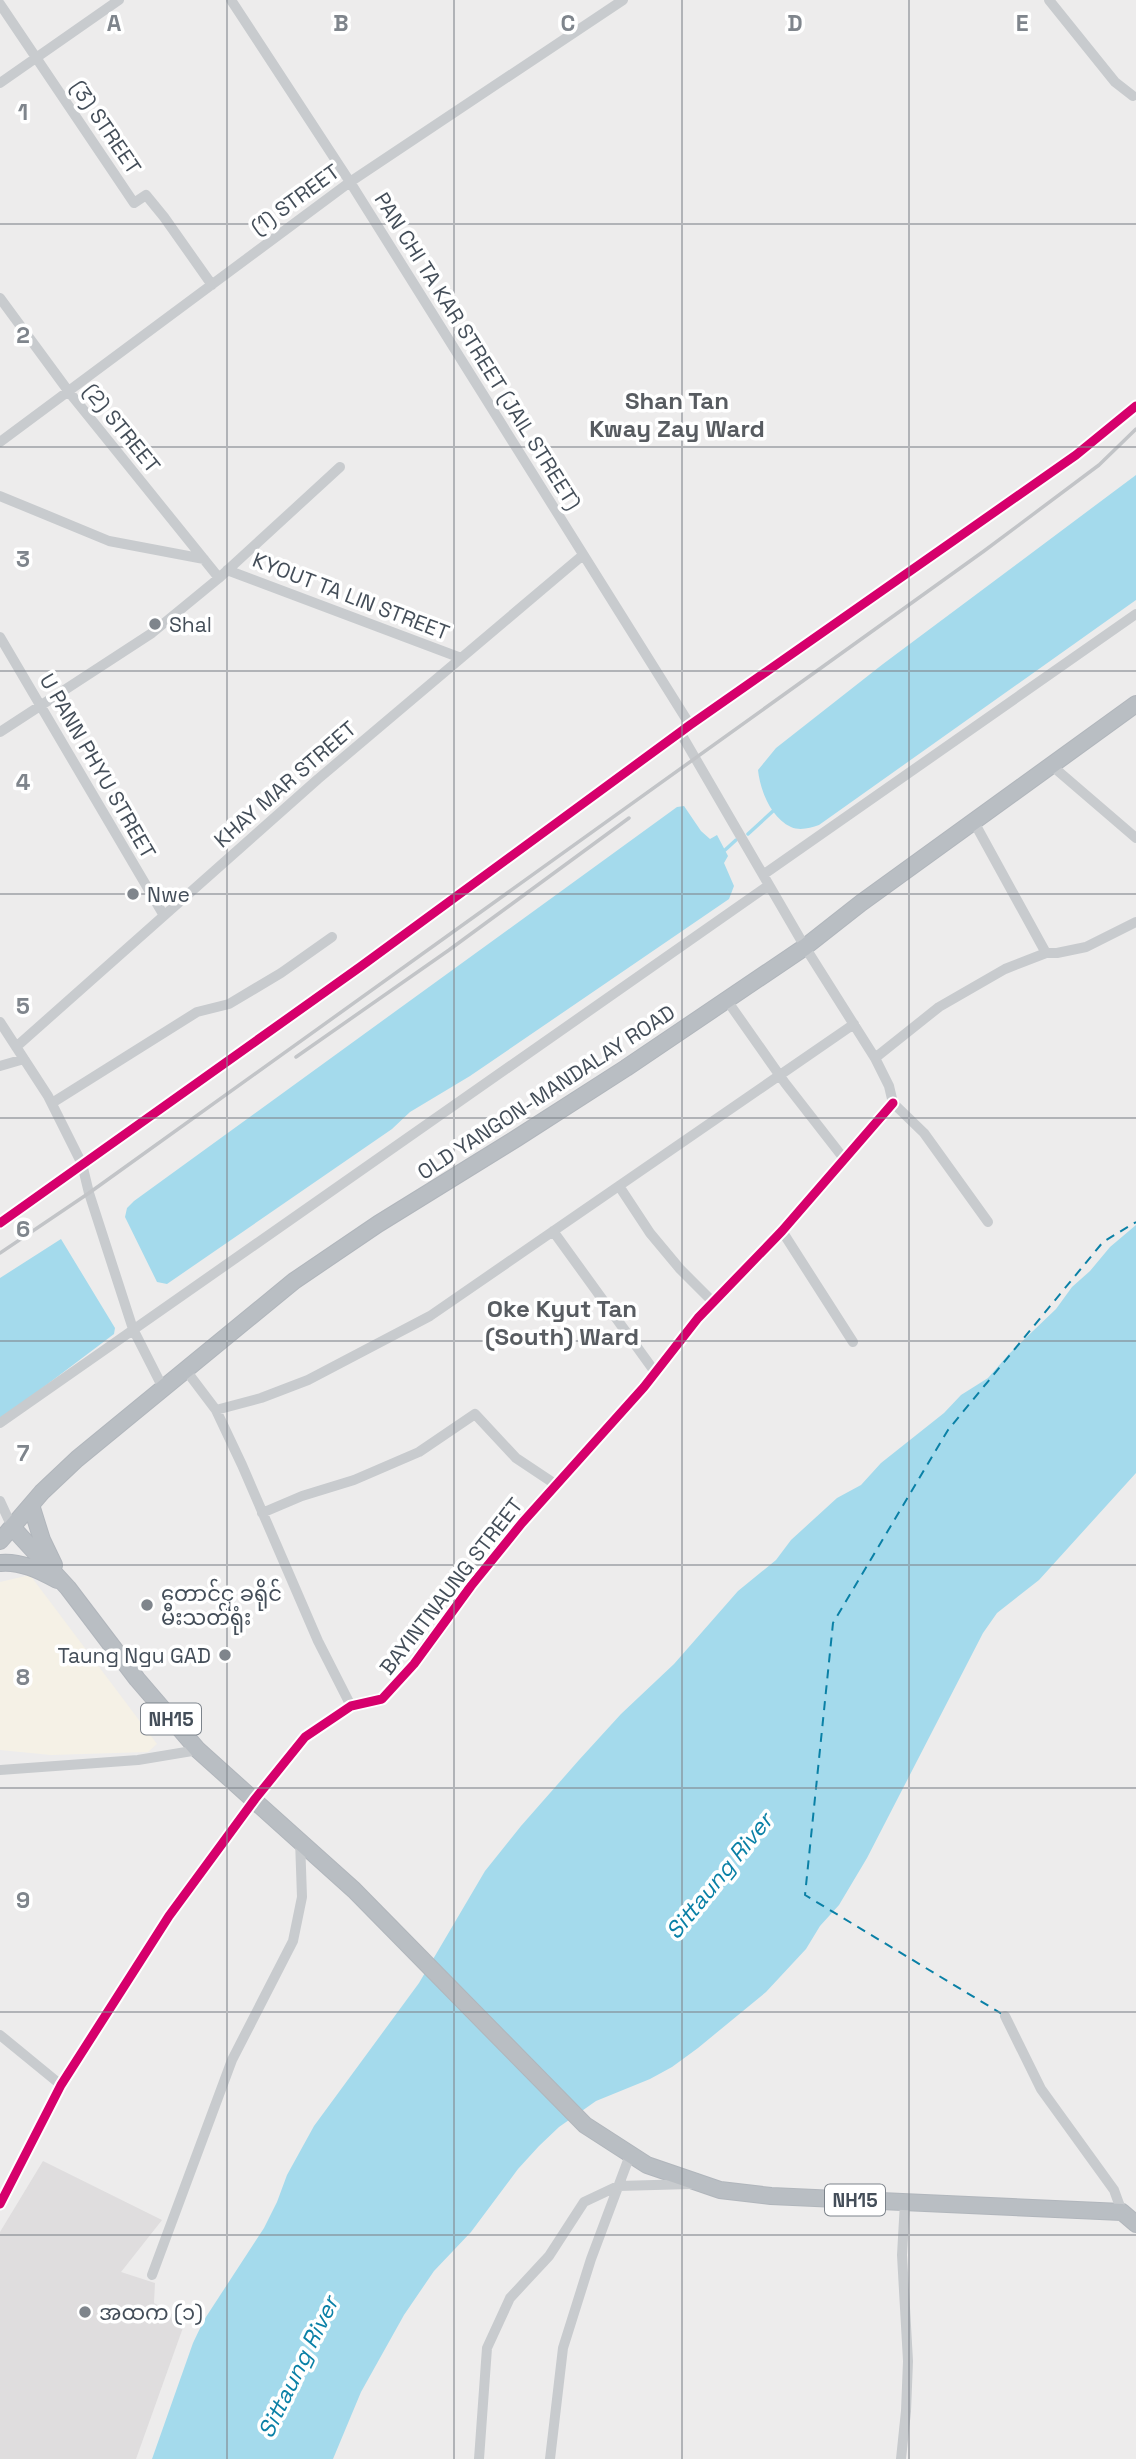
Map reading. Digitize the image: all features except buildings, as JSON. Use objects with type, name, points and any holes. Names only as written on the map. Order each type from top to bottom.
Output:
[{"type":"highway","name":"OLD YANGON-MANDALAY ROAD","points":[[0,1541],[31,1505],[77,1460],[245,1320],[315,1267],[378,1224],[561,1110],[805,947],[861,902],[1136,704]]},
{"type":"highway","points":[[31,1505],[50,1559],[68,1588]]},
{"type":"highway","name":"NH15","points":[[12,1527],[68,1588],[137,1679],[198,1750],[354,1890],[585,2125],[630,2155],[647,2165],[720,2190],[771,2196],[1122,2212]]},
{"type":"highway","points":[[0,1563],[29,1566],[68,1588]]},
{"type":"highway","points":[[1122,2212],[1136,2224]]},
{"type":"street","points":[[0,83],[119,0]]},
{"type":"street","name":"PAN CHI TA KAR STREET (JAIL STREET)","points":[[231,0],[350,182],[691,724]]},
{"type":"street","name":"(1) STREET","points":[[0,442],[350,182],[623,0]]},
{"type":"street","points":[[1049,0],[1115,82],[1133,96]]},
{"type":"street","name":"(3) STREET","points":[[0,4],[134,203],[145,195],[164,217],[212,285]]},
{"type":"street","name":"(2) STREET","points":[[0,298],[69,393],[204,559],[223,574]]},
{"type":"street","points":[[0,1223],[360,967],[691,724],[1064,463],[1123,419],[1136,406]]},
{"type":"street","points":[[0,732],[152,633],[223,574],[340,467]]},
{"type":"street","points":[[0,496],[109,541],[204,559]]},
{"type":"street","name":"KHAY MAR STREET","points":[[16,1046],[163,914],[583,555]]},
{"type":"street","name":"KYOUT TA LIN STREET","points":[[223,574],[461,658]]},
{"type":"street","points":[[0,1423],[1136,614]]},
{"type":"street","name":"U PANN PHYU STREET","points":[[0,638],[163,914]]},
{"type":"street","points":[[680,732],[805,947],[876,1058],[889,1086],[892,1103],[924,1133],[988,1222]]},
{"type":"street","points":[[1051,765],[1136,838]]},
{"type":"street","points":[[974,822],[1046,953]]},
{"type":"street","points":[[876,1058],[939,1007],[1005,969],[1046,953],[1086,947],[1136,922]]},
{"type":"street","points":[[52,1103],[197,1012],[229,1004],[240,998],[332,937]]},
{"type":"street","points":[[726,999],[781,1077],[845,1160]]},
{"type":"street","points":[[0,1022],[52,1103],[82,1164],[134,1329],[163,1388]]},
{"type":"street","points":[[216,1410],[261,1398],[308,1380],[420,1322],[781,1077],[854,1024]]},
{"type":"street","points":[[0,1066],[24,1059]]},
{"type":"street","name":"BAYINTNAUNG STREET","points":[[0,2204],[61,2085],[169,1916],[255,1799],[305,1737],[351,1706],[382,1699],[414,1664],[471,1586],[555,1484],[655,1372],[698,1318],[782,1231],[892,1103]]},
{"type":"street","points":[[619,1186],[650,1233],[680,1269],[713,1302]]},
{"type":"street","points":[[554,1231],[655,1372]]},
{"type":"street","points":[[782,1231],[853,1342]]},
{"type":"street","points":[[185,1369],[216,1410],[318,1641],[351,1706]]},
{"type":"street","points":[[262,1513],[302,1496],[354,1480],[419,1452],[475,1414],[516,1458],[555,1484]]},
{"type":"street","points":[[0,1501],[12,1527]]},
{"type":"street","points":[[0,1770],[138,1760],[198,1750]]},
{"type":"street","points":[[152,2275],[232,2060],[293,1941],[302,1897],[300,1840]]},
{"type":"street","points":[[1005,2016],[1041,2088],[1114,2190],[1122,2212]]},
{"type":"street","points":[[1,2038],[61,2085]]},
{"type":"street","points":[[550,2459],[563,2348],[591,2259],[630,2155]]},
{"type":"street","points":[[479,2459],[487,2348],[510,2298],[549,2256],[584,2202],[618,2186],[701,2183]]},
{"type":"street","points":[[901,2459],[908,2361],[902,2255],[905,2202]]},
{"type":"shaded area","points":[[30,1575],[157,1744],[148,1752],[51,1755],[0,1750],[0,1582]]},
{"type":"shaded area","name":"အထက (၁)","points":[[43,2161],[162,2220],[121,2272],[155,2283],[154,2303],[185,2322],[136,2459],[0,2459],[0,2232]]},
{"type":"water","points":[[1136,475],[1136,600],[819,825],[805,829],[794,828],[778,817],[764,794],[758,770],[776,748],[883,664]]},
{"type":"water","points":[[684,806],[701,831],[710,839],[717,835],[728,856],[724,863],[734,886],[729,899],[470,1076],[410,1112],[392,1129],[167,1284],[157,1282],[125,1217],[127,1208],[134,1201],[677,807]]},
{"type":"water","name":"Sittaung River","points":[[1136,1225],[1136,1473],[1039,1580],[997,1613],[983,1633],[867,1858],[839,1905],[820,1926],[806,1949],[766,1992],[698,2048],[650,2079],[596,2101],[559,2127],[539,2146],[518,2169],[471,2232],[434,2271],[404,2315],[361,2392],[333,2459],[152,2459],[193,2343],[204,2320],[264,2228],[287,2175],[314,2126],[419,1983],[485,1871],[579,1760],[621,1714],[674,1664],[738,1591],[776,1560],[791,1540],[837,1498],[861,1485],[881,1463],[944,1413],[961,1395],[988,1378],[1056,1309],[1072,1287],[1110,1247]]},
{"type":"water","points":[[61,1239],[115,1328],[114,1334],[0,1420],[0,1278]]},
{"type":"waterway","points":[[748,834],[773,811]]},
{"type":"waterway","points":[[725,850],[736,840]]},
{"type":"ferry route","points":[[1002,2014],[805,1895],[833,1623],[948,1430],[1103,1242],[1136,1222]]},
{"type":"railway","points":[[0,1253],[89,1193],[984,551],[1099,465],[1136,429]]},
{"type":"railway","points":[[296,1057],[449,950],[629,818]]},
{"type":"cycle path","points":[[0,1223],[360,967],[690,725],[1076,455],[1136,406]]},
{"type":"cycle path","points":[[0,2204],[61,2085],[169,1916],[255,1799],[305,1737],[351,1706],[382,1699],[414,1664],[471,1586],[522,1523],[644,1387],[698,1318],[782,1231],[893,1103]]},
{"type":"place","name":"Shal","points":[[155,624]]},
{"type":"place","name":"Nwe","points":[[133,894]]},
{"type":"place","name":"တောင်ငူ ခရိုင် မီးသတ်ရုံး","points":[[147,1605]]},
{"type":"place","name":"Taung Ngu GAD","points":[[225,1655]]},
{"type":"place","name":"အထက (၁)","points":[[85,2312]]},
{"type":"district","name":"Shan Tan Kway Zay Ward","points":[[677,414]]},
{"type":"district","name":"Oke Kyut Tan (South) Ward","points":[[562,1322]]}]
